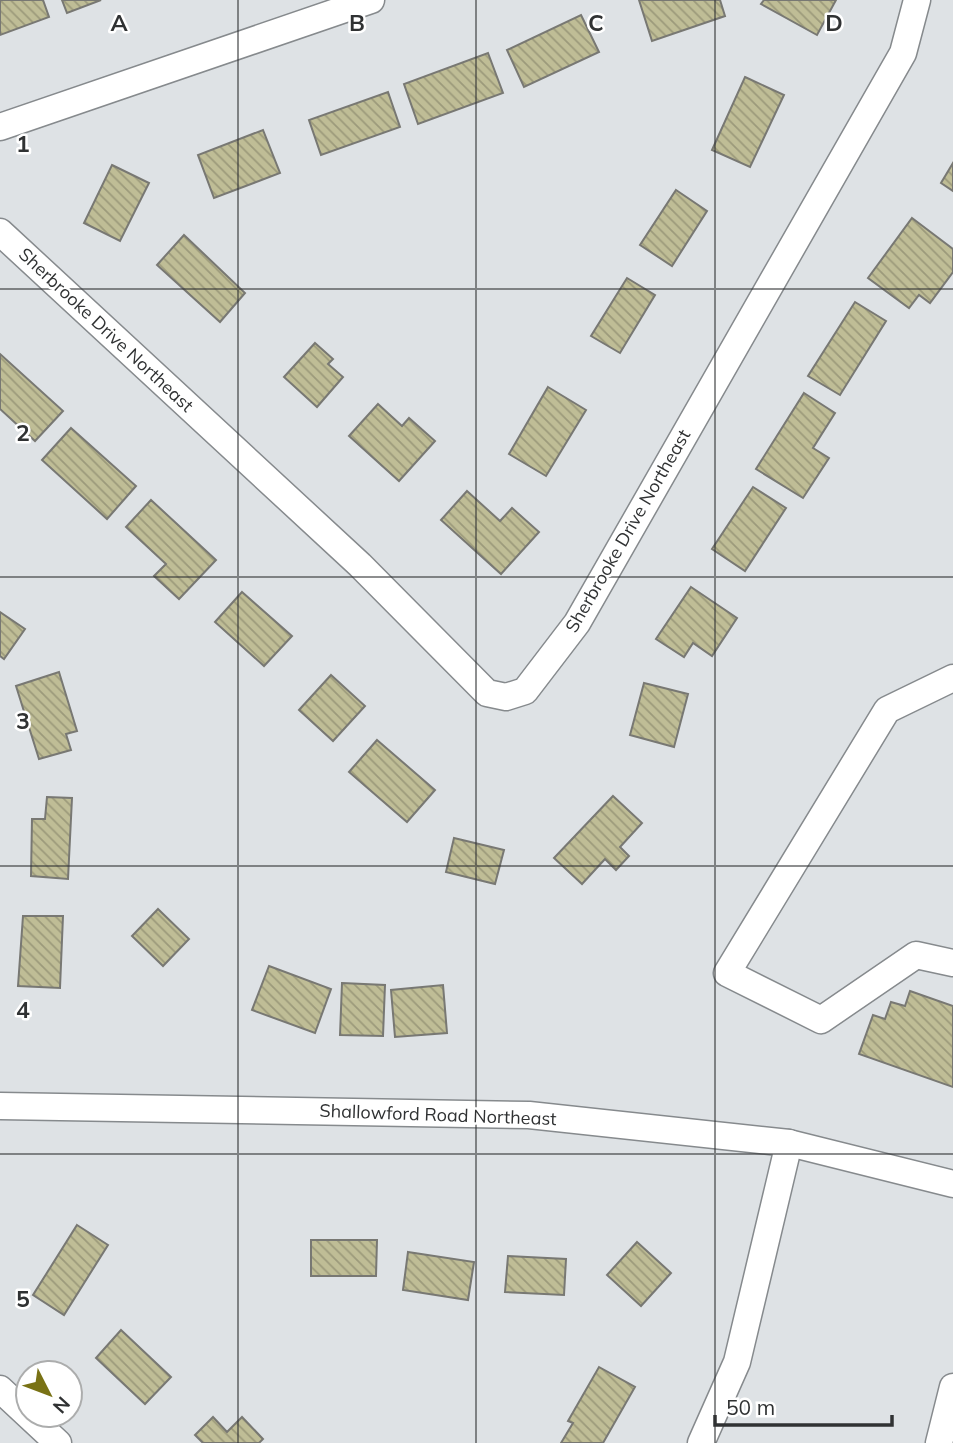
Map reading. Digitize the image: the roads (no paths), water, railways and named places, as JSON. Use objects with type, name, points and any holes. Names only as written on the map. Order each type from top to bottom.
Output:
[{"type":"street","points":[[0,127],[371,0]]},
{"type":"street","name":"Sherbrooke Drive Northeast","points":[[0,232],[360,565],[487,692],[506,697],[525,691],[577,623],[904,52],[917,0]]},
{"type":"street","points":[[953,678],[887,710],[727,973],[821,1020],[916,955],[953,963]]},
{"type":"street","name":"Shallowford Road Northeast","points":[[0,1106],[529,1115],[789,1143],[953,1184]]},
{"type":"street","points":[[701,1443],[737,1362],[789,1143]]},
{"type":"street","points":[[939,1443],[953,1387]]},
{"type":"street","points":[[0,1389],[58,1443]]}]
